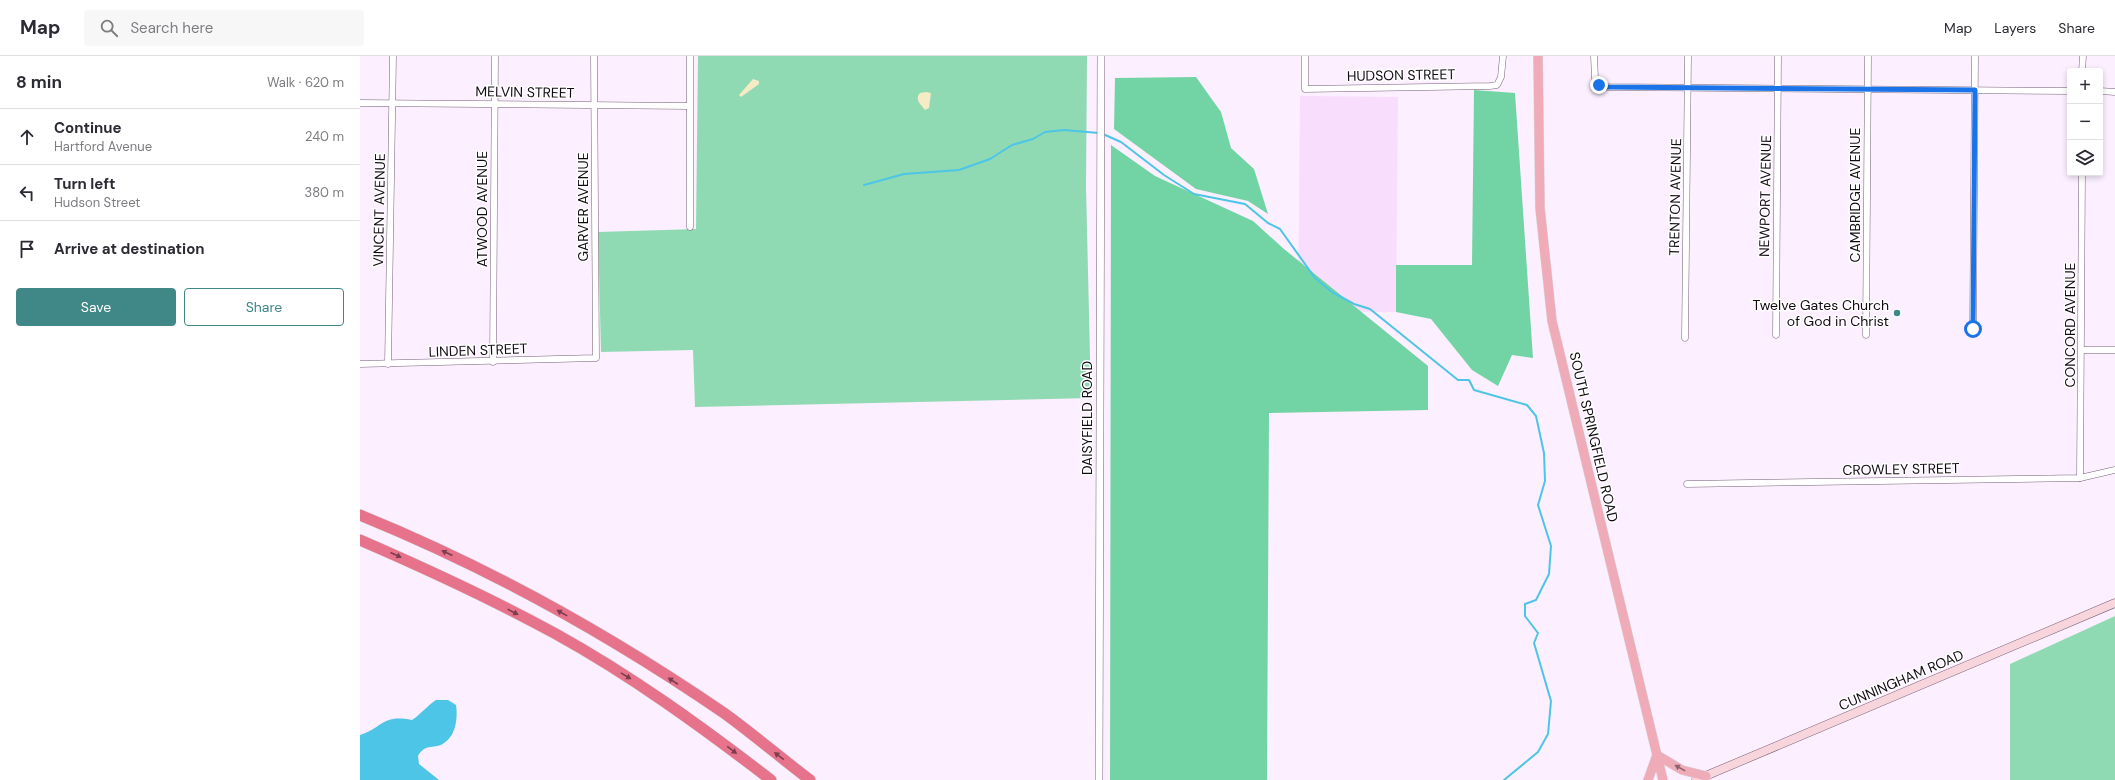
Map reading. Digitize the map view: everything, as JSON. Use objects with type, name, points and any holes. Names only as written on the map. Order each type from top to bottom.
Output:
[{"type":"highway","points":[[360,515],[402,532],[497,577],[608,639],[725,714],[810,780]]},
{"type":"highway","points":[[360,540],[453,581],[557,635],[643,687],[771,780]]},
{"type":"main road","name":"SOUTH SPRINGFIELD ROAD","points":[[1538,56],[1537,95],[1540,208],[1552,321],[1663,780]]},
{"type":"main road","name":"CUNNINGHAM ROAD","points":[[1696,780],[1704,778],[2115,603]]},
{"type":"main road","points":[[1648,780],[1657,755],[1682,770],[1704,778]]},
{"type":"street","name":"VINCENT AVENUE","points":[[388,364],[393,56]]},
{"type":"street","name":"ATWOOD AVENUE","points":[[493,362],[495,56]]},
{"type":"street","name":"GARVER AVENUE","points":[[594,56],[596,358]]},
{"type":"street","points":[[690,56],[690,227]]},
{"type":"street","name":"DAISYFIELD ROAD","points":[[1099,780],[1101,56]]},
{"type":"street","name":"HUDSON STREET","points":[[1305,56],[1306,89],[1497,85],[1501,77],[1503,56]]},
{"type":"street","points":[[1594,56],[1595,78],[1599,85],[1608,87],[2067,91]]},
{"type":"street","name":"TRENTON AVENUE","points":[[1685,338],[1688,56]]},
{"type":"street","name":"NEWPORT AVENUE","points":[[1776,335],[1778,56]]},
{"type":"street","name":"CAMBRIDGE AVENUE","points":[[1866,335],[1868,56]]},
{"type":"street","points":[[1973,329],[1975,56]]},
{"type":"street","points":[[2082,56],[2082,68]]},
{"type":"street","points":[[2103,91],[2115,92]]},
{"type":"street","name":"MELVIN STREET","points":[[360,103],[495,103],[689,106]]},
{"type":"street","name":"CONCORD AVENUE","points":[[2080,478],[2082,176]]},
{"type":"street","points":[[2082,350],[2115,350]]},
{"type":"street","name":"LINDEN STREET","points":[[360,364],[493,362],[596,358]]},
{"type":"street","name":"CROWLEY STREET","points":[[1687,484],[2080,478],[2115,470]]},
{"type":"shaded area","points":[[1300,96],[1398,97],[1396,312],[1298,311]]},
{"type":"green space","points":[[698,56],[1087,56],[1086,187],[1091,398],[695,407],[693,350],[601,352],[598,232],[696,229]]},
{"type":"green space","points":[[1196,77],[1221,112],[1231,148],[1254,169],[1268,214],[1248,201],[1196,189],[1114,129],[1115,78]]},
{"type":"green space","points":[[1474,90],[1515,93],[1533,358],[1512,355],[1498,386],[1472,370],[1431,319],[1396,312],[1396,265],[1472,265]]},
{"type":"green space","points":[[1111,145],[1155,176],[1253,221],[1284,249],[1428,366],[1428,410],[1269,413],[1267,780],[1110,780]]},
{"type":"green space","points":[[2115,616],[2115,780],[2010,780],[2010,664]]},
{"type":"sand","points":[[753,79],[759,81],[759,84],[741,97],[739,95]]},
{"type":"sand","points":[[926,92],[931,93],[929,108],[925,110],[918,100],[918,95]]},
{"type":"water","points":[[436,700],[448,700],[456,705],[457,710],[454,731],[448,740],[441,745],[424,749],[418,756],[419,764],[439,780],[360,780],[360,735],[389,720],[412,720]]},
{"type":"waterway","points":[[864,185],[904,174],[959,170],[990,159],[1012,145],[1033,139],[1045,132],[1064,130],[1099,133]]},
{"type":"waterway","points":[[1103,134],[1121,142],[1164,175],[1194,194],[1245,204],[1268,223],[1280,229],[1315,278],[1332,292],[1354,304],[1370,309],[1458,380],[1469,380],[1474,390],[1527,405],[1536,416],[1544,453],[1545,481],[1538,505],[1551,546],[1549,574],[1536,600],[1525,604],[1525,616],[1538,633],[1534,643],[1551,701],[1548,734],[1538,752],[1504,780]]},
{"type":"place","name":"Twelve Gates Church of God in Christ","points":[[1897,313]]},
{"type":"route","points":[[1599,85],[1608,87],[1975,90],[1973,329]]}]
